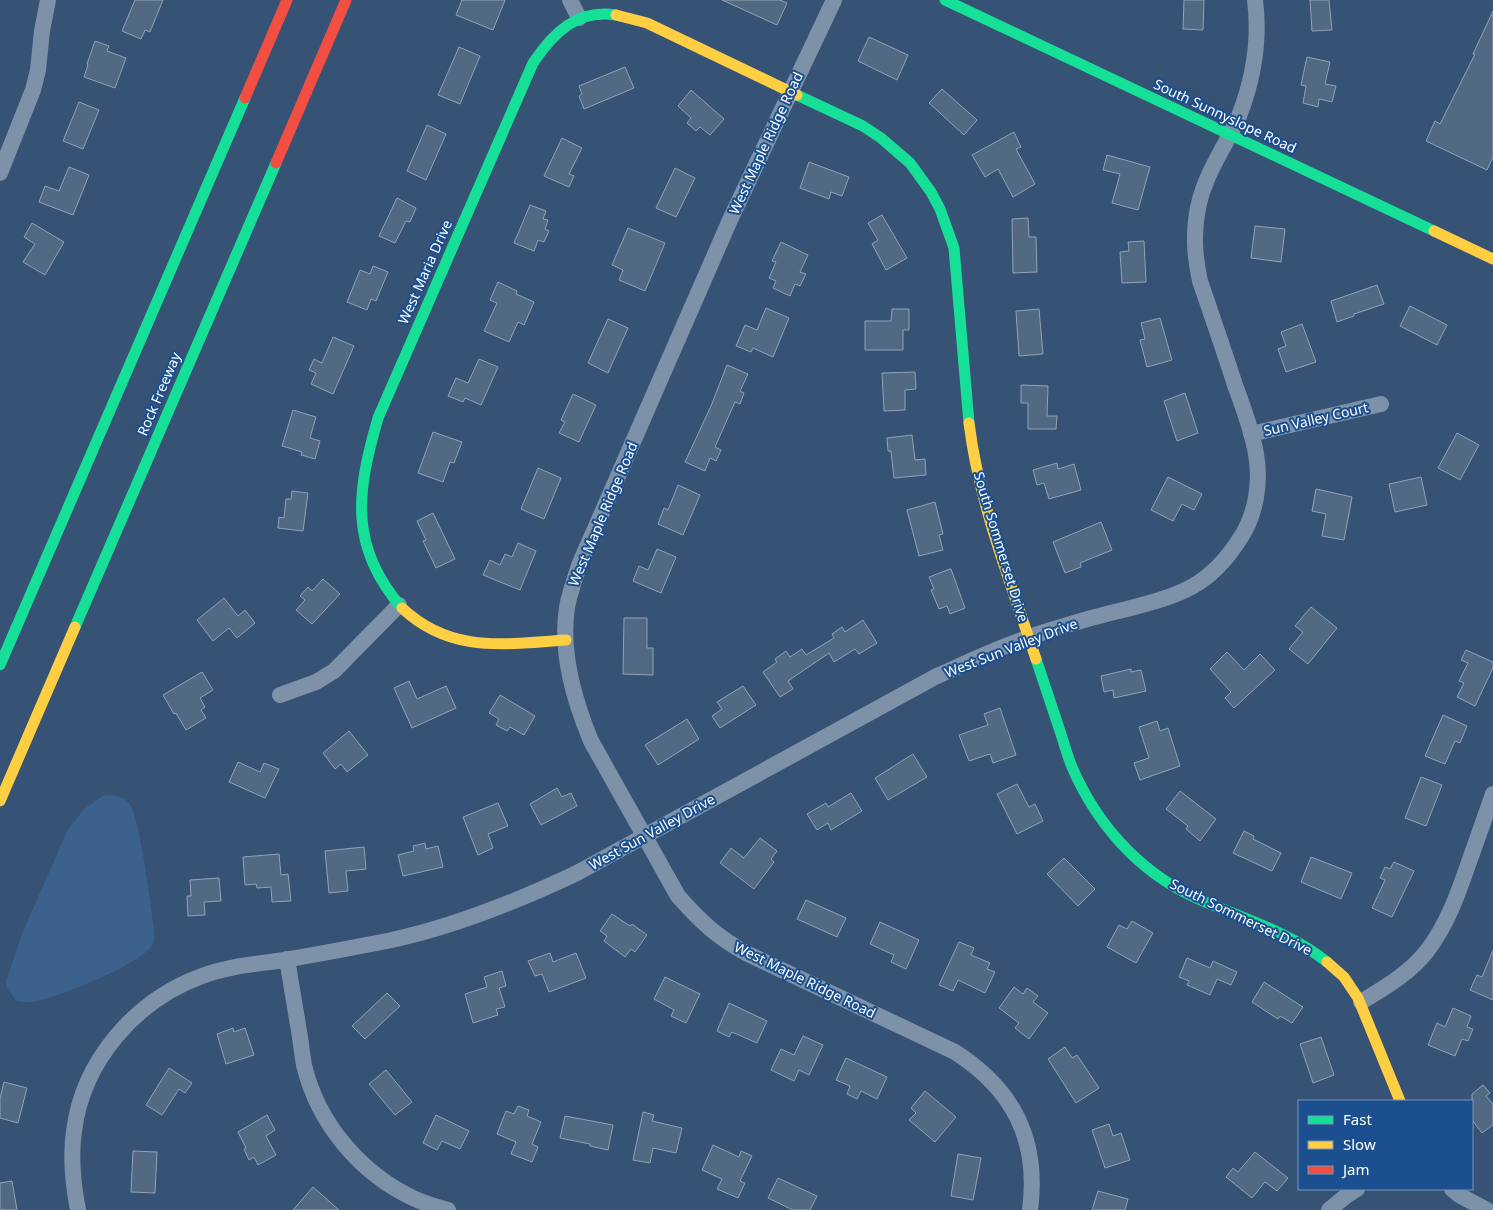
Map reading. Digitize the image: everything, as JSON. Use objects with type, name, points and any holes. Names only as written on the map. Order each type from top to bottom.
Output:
[{"type":"main road","points":[[0,665],[287,0]]},
{"type":"main road","name":"Rock Freeway","points":[[0,801],[346,0]]},
{"type":"main road","name":"South Sunnyslope Road","points":[[945,0],[1493,259]]},
{"type":"main road","name":"West Maria Drive","points":[[566,640],[484,644],[458,640],[432,630],[410,616],[390,596],[380,582],[369,559],[362,529],[362,490],[368,451],[378,418],[533,63],[551,37],[563,26],[579,18],[594,14],[631,17],[790,91]]},
{"type":"main road","name":"South Sommerset Drive","points":[[790,91],[863,126],[883,138],[903,154],[934,193],[947,222],[957,269],[968,417],[973,455],[985,504],[1072,766],[1097,813],[1114,836],[1132,855],[1156,875],[1182,891],[1300,943],[1316,952],[1330,964],[1345,979],[1361,1002],[1400,1100]]},
{"type":"street","points":[[0,174],[33,90],[38,70],[42,31],[48,0]]},
{"type":"street","points":[[570,0],[579,18]]},
{"type":"street","name":"West Maple Ridge Road","points":[[834,0],[730,220],[580,563],[567,609],[566,640],[570,675],[580,716],[605,766],[678,896],[696,917],[729,943],[956,1052],[991,1079],[1004,1095],[1017,1117],[1028,1146],[1032,1175],[1030,1210]]},
{"type":"street","name":"West Sun Valley Drive","points":[[78,1210],[72,1169],[74,1131],[83,1093],[89,1078],[108,1047],[132,1018],[148,1004],[174,988],[203,975],[232,968],[393,940],[494,910],[577,874],[935,677],[1029,638],[1084,620],[1170,597],[1189,589],[1209,576],[1221,565],[1246,530],[1255,504],[1257,486],[1256,454],[1200,281],[1194,245],[1199,201],[1207,178],[1246,96],[1255,52],[1258,18],[1256,0]]},
{"type":"street","name":"Sun Valley Court","points":[[1251,434],[1381,404]]},
{"type":"street","points":[[280,695],[316,682],[334,671],[400,606]]},
{"type":"street","points":[[1361,1002],[1384,989],[1416,964],[1444,926],[1493,794]]},
{"type":"street","points":[[287,959],[304,1065],[323,1114],[343,1144],[376,1176],[399,1191],[448,1210]]},
{"type":"street","points":[[1329,1210],[1355,1190]]},
{"type":"street","points":[[1453,1190],[1487,1210]]},
{"type":"water","points":[[104,795],[115,795],[123,798],[129,803],[133,811],[148,883],[154,929],[153,944],[134,961],[77,988],[42,1000],[31,1002],[16,1001],[7,988],[6,981],[22,934],[67,831],[84,809]]},
{"type":"building","points":[[135,0],[163,0],[150,32],[145,30],[141,39],[122,31]]},
{"type":"building","points":[[462,0],[505,0],[493,30],[456,15]]},
{"type":"building","points":[[722,0],[780,0],[787,3],[777,25]]},
{"type":"building","points":[[1184,0],[1204,0],[1203,30],[1183,29]]},
{"type":"building","points":[[1310,0],[1329,0],[1332,30],[1312,31]]},
{"type":"building","points":[[1493,11],[1493,157],[1487,170],[1426,141],[1435,121],[1440,124],[1475,54],[1473,54]]},
{"type":"building","points":[[869,37],[908,55],[897,80],[858,61]]},
{"type":"building","points":[[95,41],[109,46],[107,51],[126,58],[115,88],[84,77]]},
{"type":"building","points":[[459,47],[480,56],[460,104],[438,95]]},
{"type":"building","points":[[1307,57],[1330,62],[1325,84],[1336,86],[1332,102],[1319,99],[1318,107],[1303,103],[1306,86],[1301,85]]},
{"type":"building","points":[[625,67],[634,88],[584,109],[579,96],[582,94],[579,86]]},
{"type":"building","points":[[942,89],[977,120],[964,135],[929,103]]},
{"type":"building","points":[[691,90],[724,119],[710,135],[700,127],[696,131],[687,123],[691,118],[678,106]]},
{"type":"building","points":[[79,102],[99,110],[83,149],[63,141]]},
{"type":"building","points":[[427,125],[446,134],[426,180],[407,171]]},
{"type":"building","points":[[1014,132],[1021,147],[1016,149],[1035,184],[1013,197],[998,169],[985,177],[972,155]]},
{"type":"building","points":[[562,138],[582,148],[569,174],[574,176],[569,187],[544,176]]},
{"type":"building","points":[[1107,155],[1150,167],[1138,210],[1112,203],[1120,174],[1103,170]]},
{"type":"building","points":[[809,162],[849,177],[842,196],[831,192],[829,199],[800,188]]},
{"type":"building","points":[[69,167],[89,175],[73,215],[39,202],[45,186],[59,191]]},
{"type":"building","points":[[675,168],[695,178],[676,217],[656,208]]},
{"type":"building","points":[[397,198],[416,208],[410,222],[406,221],[395,243],[379,236]]},
{"type":"building","points":[[530,205],[546,211],[543,219],[548,220],[545,229],[549,231],[544,242],[538,240],[534,251],[514,243]]},
{"type":"building","points":[[882,215],[907,258],[886,270],[872,244],[878,240],[868,223]]},
{"type":"building","points":[[1028,218],[1029,237],[1036,237],[1037,272],[1013,273],[1012,219]]},
{"type":"building","points":[[32,223],[64,242],[45,275],[23,262],[35,244],[24,237]]},
{"type":"building","points":[[1255,226],[1285,229],[1281,262],[1251,258]]},
{"type":"building","points":[[628,228],[665,243],[645,291],[619,280],[623,270],[612,265]]},
{"type":"building","points":[[1144,241],[1146,282],[1122,283],[1120,252],[1129,251],[1128,242]]},
{"type":"building","points":[[781,242],[808,255],[800,272],[806,274],[800,286],[795,284],[790,296],[773,288],[776,281],[769,278],[776,262],[772,261]]},
{"type":"building","points":[[373,266],[388,272],[376,301],[371,299],[367,310],[347,302],[360,270],[370,274]]},
{"type":"building","points":[[498,282],[517,291],[516,294],[534,302],[524,325],[518,322],[509,342],[484,331],[497,303],[490,300]]},
{"type":"building","points":[[1377,285],[1384,304],[1337,322],[1331,301]]},
{"type":"building","points":[[1410,306],[1447,325],[1437,345],[1400,326]]},
{"type":"building","points":[[766,308],[789,318],[773,357],[753,348],[751,352],[736,346],[745,325],[757,330]]},
{"type":"building","points":[[892,309],[909,309],[909,330],[903,330],[903,350],[865,350],[865,321],[891,321]]},
{"type":"building","points":[[1039,309],[1043,354],[1019,356],[1016,311]]},
{"type":"building","points":[[1160,318],[1172,360],[1147,367],[1140,340],[1145,339],[1141,323]]},
{"type":"building","points":[[608,319],[628,328],[608,373],[588,363]]},
{"type":"building","points":[[1302,324],[1316,362],[1286,372],[1278,349],[1286,346],[1281,332]]},
{"type":"building","points":[[333,337],[354,346],[333,394],[311,384],[316,373],[309,370],[314,359],[322,363]]},
{"type":"building","points":[[479,359],[498,367],[481,405],[465,398],[463,402],[448,396],[456,378],[468,383]]},
{"type":"building","points":[[727,365],[748,374],[740,391],[744,393],[740,404],[735,402],[715,447],[721,450],[716,461],[710,458],[705,471],[685,462],[711,406]]},
{"type":"building","points":[[915,372],[916,389],[905,390],[905,410],[884,411],[882,373]]},
{"type":"building","points":[[1021,385],[1048,386],[1047,416],[1057,416],[1056,429],[1028,429],[1028,403],[1021,403]]},
{"type":"building","points":[[1185,393],[1198,433],[1177,441],[1164,401]]},
{"type":"building","points":[[573,394],[596,405],[579,442],[559,433],[565,422],[561,420]]},
{"type":"building","points":[[293,410],[316,417],[310,438],[320,441],[315,459],[301,455],[302,452],[282,446]]},
{"type":"building","points":[[433,432],[462,442],[454,463],[450,462],[443,482],[418,473]]},
{"type":"building","points":[[1457,433],[1479,445],[1460,480],[1438,468]]},
{"type":"building","points":[[912,435],[915,460],[925,459],[926,475],[894,478],[891,451],[888,451],[887,438]]},
{"type":"building","points":[[1057,463],[1058,469],[1074,464],[1081,490],[1049,499],[1044,483],[1037,485],[1033,470]]},
{"type":"building","points":[[538,468],[561,478],[544,519],[521,509]]},
{"type":"building","points":[[1168,477],[1202,494],[1194,510],[1182,504],[1173,521],[1151,510]]},
{"type":"building","points":[[1421,477],[1427,505],[1395,512],[1389,484]]},
{"type":"building","points":[[678,485],[700,495],[683,535],[658,524],[664,508],[668,510]]},
{"type":"building","points":[[1316,489],[1352,497],[1344,540],[1322,536],[1326,514],[1312,511]]},
{"type":"building","points":[[292,491],[308,493],[303,531],[278,528],[279,517],[284,518],[286,499],[291,499]]},
{"type":"building","points":[[935,502],[943,534],[939,535],[943,550],[919,556],[907,510]]},
{"type":"building","points":[[433,513],[455,559],[436,568],[423,541],[426,540],[417,521]]},
{"type":"building","points":[[1101,522],[1112,550],[1080,563],[1081,567],[1065,573],[1053,542]]},
{"type":"building","points":[[518,543],[536,551],[520,590],[483,575],[490,560],[500,565],[505,554],[512,557]]},
{"type":"building","points":[[657,549],[676,557],[661,593],[633,581],[639,566],[648,570]]},
{"type":"building","points":[[951,569],[965,608],[950,614],[947,606],[939,609],[931,590],[934,589],[929,577]]},
{"type":"building","points":[[323,579],[340,594],[312,624],[296,610],[305,600],[300,596],[308,587],[312,591]]},
{"type":"building","points":[[224,598],[238,616],[245,610],[255,623],[237,638],[229,628],[213,641],[197,620]]},
{"type":"building","points":[[1311,607],[1337,628],[1308,664],[1289,649],[1303,632],[1295,626]]},
{"type":"building","points":[[624,618],[647,618],[647,648],[653,648],[653,675],[623,674]]},
{"type":"building","points":[[863,620],[877,643],[859,654],[855,649],[834,662],[829,653],[788,681],[793,689],[780,697],[763,672],[777,662],[775,659],[786,651],[790,657],[802,649],[806,655],[834,638],[832,634],[842,627],[845,632]]},
{"type":"building","points":[[1466,650],[1493,662],[1493,668],[1475,706],[1457,697],[1464,683],[1459,681],[1468,663],[1461,660]]},
{"type":"building","points":[[1227,652],[1244,670],[1260,654],[1275,670],[1234,708],[1225,698],[1231,692],[1210,669]]},
{"type":"building","points":[[1131,669],[1131,672],[1141,670],[1146,691],[1114,698],[1113,690],[1104,692],[1101,676]]},
{"type":"building","points":[[202,672],[213,690],[200,698],[205,707],[201,710],[206,718],[186,730],[163,695]]},
{"type":"building","points":[[409,681],[417,699],[446,686],[456,708],[412,728],[394,688]]},
{"type":"building","points":[[743,686],[756,705],[720,728],[712,716],[722,709],[717,702]]},
{"type":"building","points":[[500,695],[535,716],[524,735],[510,727],[507,731],[496,725],[499,719],[489,713]]},
{"type":"building","points":[[1000,708],[1016,755],[993,763],[990,754],[969,761],[959,735],[988,725],[984,714]]},
{"type":"building","points":[[1443,715],[1467,726],[1460,743],[1455,741],[1445,764],[1425,756]]},
{"type":"building","points":[[687,719],[699,739],[658,765],[645,745]]},
{"type":"building","points":[[1157,721],[1160,731],[1168,728],[1180,766],[1140,780],[1134,763],[1149,758],[1139,727]]},
{"type":"building","points":[[349,731],[368,755],[347,772],[341,764],[335,769],[323,753]]},
{"type":"building","points":[[913,754],[927,777],[888,800],[875,778]]},
{"type":"building","points":[[238,762],[260,772],[264,763],[279,769],[265,798],[229,782]]},
{"type":"building","points":[[1421,777],[1442,785],[1426,826],[1405,818]]},
{"type":"building","points":[[1017,784],[1029,807],[1035,804],[1043,821],[1017,834],[997,794]]},
{"type":"building","points":[[557,788],[562,797],[571,793],[577,806],[541,825],[530,804]]},
{"type":"building","points":[[1180,791],[1216,819],[1200,841],[1186,829],[1188,826],[1166,809]]},
{"type":"building","points":[[851,793],[862,811],[831,830],[828,823],[817,830],[807,814],[826,803],[828,807]]},
{"type":"building","points":[[498,803],[508,826],[488,834],[493,848],[478,855],[463,817]]},
{"type":"building","points":[[1244,831],[1254,836],[1253,839],[1281,853],[1272,871],[1233,853]]},
{"type":"building","points":[[760,838],[777,851],[771,859],[774,862],[754,889],[720,863],[731,848],[744,858]]},
{"type":"building","points":[[425,843],[426,849],[438,846],[443,867],[403,876],[398,855],[414,851],[413,846]]},
{"type":"building","points":[[364,847],[366,869],[346,871],[348,891],[329,893],[325,851]]},
{"type":"building","points":[[279,854],[281,875],[288,874],[291,901],[272,902],[271,887],[257,888],[256,884],[245,885],[243,857]]},
{"type":"building","points":[[1311,857],[1352,873],[1341,899],[1301,882]]},
{"type":"building","points":[[1064,858],[1095,889],[1078,906],[1047,874]]},
{"type":"building","points":[[1394,862],[1414,871],[1392,917],[1372,908],[1385,880],[1380,878],[1385,867],[1390,869]]},
{"type":"building","points":[[219,878],[221,901],[204,902],[205,915],[188,916],[187,896],[191,896],[190,880]]},
{"type":"building","points":[[806,900],[846,918],[837,937],[797,919]]},
{"type":"building","points":[[612,914],[630,926],[632,924],[647,935],[635,952],[631,949],[625,957],[604,941],[607,936],[600,931]]},
{"type":"building","points":[[1132,921],[1153,933],[1136,963],[1107,947],[1119,925],[1127,929]]},
{"type":"building","points":[[880,922],[919,940],[906,969],[891,962],[894,955],[870,944]]},
{"type":"building","points":[[959,942],[974,948],[971,955],[990,963],[987,969],[995,972],[985,993],[958,980],[953,991],[939,985]]},
{"type":"building","points":[[1493,950],[1493,1000],[1470,990],[1477,975],[1482,977]]},
{"type":"building","points":[[550,953],[553,962],[576,953],[586,978],[549,992],[542,974],[535,976],[528,961]]},
{"type":"building","points":[[1187,958],[1210,968],[1213,961],[1237,972],[1231,985],[1217,979],[1210,995],[1187,985],[1189,981],[1179,977]]},
{"type":"building","points":[[502,971],[506,986],[499,988],[505,1007],[496,1009],[498,1015],[473,1023],[465,994],[487,987],[484,977]]},
{"type":"building","points":[[665,977],[700,994],[686,1023],[671,1016],[674,1010],[654,999]]},
{"type":"building","points":[[1264,982],[1303,1007],[1292,1023],[1280,1016],[1278,1019],[1252,1002]]},
{"type":"building","points":[[1014,987],[1023,994],[1027,988],[1038,996],[1033,1002],[1048,1013],[1029,1039],[1015,1028],[1019,1023],[999,1008]]},
{"type":"building","points":[[387,993],[400,1006],[365,1039],[352,1026]]},
{"type":"building","points":[[729,1003],[767,1021],[757,1043],[732,1032],[729,1037],[717,1031]]},
{"type":"building","points":[[1453,1008],[1471,1016],[1467,1027],[1473,1029],[1468,1041],[1462,1039],[1455,1056],[1428,1045],[1437,1023],[1445,1027]]},
{"type":"building","points":[[233,1028],[234,1032],[245,1028],[254,1055],[226,1064],[217,1034]]},
{"type":"building","points":[[803,1036],[823,1045],[809,1075],[799,1070],[794,1081],[771,1070],[781,1049],[794,1055]]},
{"type":"building","points":[[1321,1037],[1334,1075],[1313,1083],[1300,1044]]},
{"type":"building","points":[[1065,1047],[1072,1058],[1077,1055],[1099,1088],[1076,1103],[1048,1059]]},
{"type":"building","points":[[846,1058],[887,1077],[877,1099],[861,1091],[857,1099],[847,1094],[850,1086],[836,1080]]},
{"type":"building","points":[[169,1068],[192,1083],[185,1093],[179,1089],[162,1115],[146,1105]]},
{"type":"building","points":[[386,1070],[412,1102],[395,1115],[369,1084]]},
{"type":"building","points":[[4,1082],[27,1088],[18,1123],[0,1118],[0,1098]]},
{"type":"building","points":[[1483,1085],[1490,1093],[1486,1096],[1493,1104],[1493,1125],[1482,1133],[1473,1121],[1472,1094]]},
{"type":"building","points":[[925,1091],[956,1117],[935,1142],[909,1120],[916,1113],[911,1108]]},
{"type":"building","points":[[518,1106],[529,1110],[527,1116],[541,1122],[532,1144],[538,1147],[532,1162],[511,1154],[516,1142],[497,1134],[506,1111],[514,1114]]},
{"type":"building","points":[[643,1112],[654,1115],[652,1121],[682,1128],[676,1153],[653,1148],[650,1163],[633,1160]]},
{"type":"building","points":[[267,1115],[275,1130],[266,1136],[276,1155],[258,1165],[254,1157],[249,1160],[244,1149],[246,1148],[238,1132]]},
{"type":"building","points":[[436,1115],[469,1131],[460,1149],[442,1141],[437,1150],[423,1143]]},
{"type":"building","points":[[565,1116],[613,1125],[608,1150],[560,1138]]},
{"type":"building","points":[[1109,1124],[1113,1136],[1121,1133],[1130,1160],[1105,1168],[1092,1130]]},
{"type":"building","points":[[713,1145],[739,1157],[741,1151],[752,1156],[740,1181],[745,1183],[738,1198],[717,1189],[722,1179],[702,1170]]},
{"type":"building","points":[[133,1151],[157,1152],[155,1193],[131,1192]]},
{"type":"building","points":[[1255,1152],[1288,1178],[1277,1191],[1265,1182],[1252,1198],[1226,1177],[1233,1168],[1238,1172]]},
{"type":"building","points":[[958,1154],[981,1158],[973,1200],[951,1196]]},
{"type":"building","points":[[778,1178],[817,1196],[810,1210],[793,1210],[768,1198]]},
{"type":"building","points":[[12,1181],[17,1210],[0,1210],[0,1183]]},
{"type":"building","points":[[313,1187],[339,1210],[293,1210]]},
{"type":"building","points":[[1098,1191],[1128,1199],[1125,1210],[1092,1210]]},
{"type":"traffic: fast","points":[[945,0],[1434,231]]},
{"type":"traffic: fast","points":[[402,608],[385,585],[373,562],[365,540],[362,517],[365,470],[378,418],[533,63],[549,42],[567,26],[589,16],[602,14],[616,15]]},
{"type":"traffic: fast","points":[[797,95],[863,126],[881,138],[910,163],[931,192],[940,209],[954,248],[969,423]]},
{"type":"traffic: fast","points":[[0,665],[245,98]]},
{"type":"traffic: fast","points":[[75,627],[276,163]]},
{"type":"traffic: fast","points":[[1036,659],[1072,767],[1093,807],[1121,843],[1155,874],[1174,886],[1194,897],[1280,933],[1327,962]]},
{"type":"traffic: slow","points":[[616,15],[647,23],[797,95]]},
{"type":"traffic: slow","points":[[1434,231],[1493,259]]},
{"type":"traffic: slow","points":[[969,423],[980,483],[996,542],[1036,659]]},
{"type":"traffic: slow","points":[[402,608],[421,623],[440,633],[479,643],[500,644],[566,640]]},
{"type":"traffic: slow","points":[[0,801],[75,627]]},
{"type":"traffic: slow","points":[[1327,962],[1344,977],[1358,998],[1400,1100]]},
{"type":"traffic: jam","points":[[245,98],[287,0]]},
{"type":"traffic: jam","points":[[276,163],[346,0]]}]
